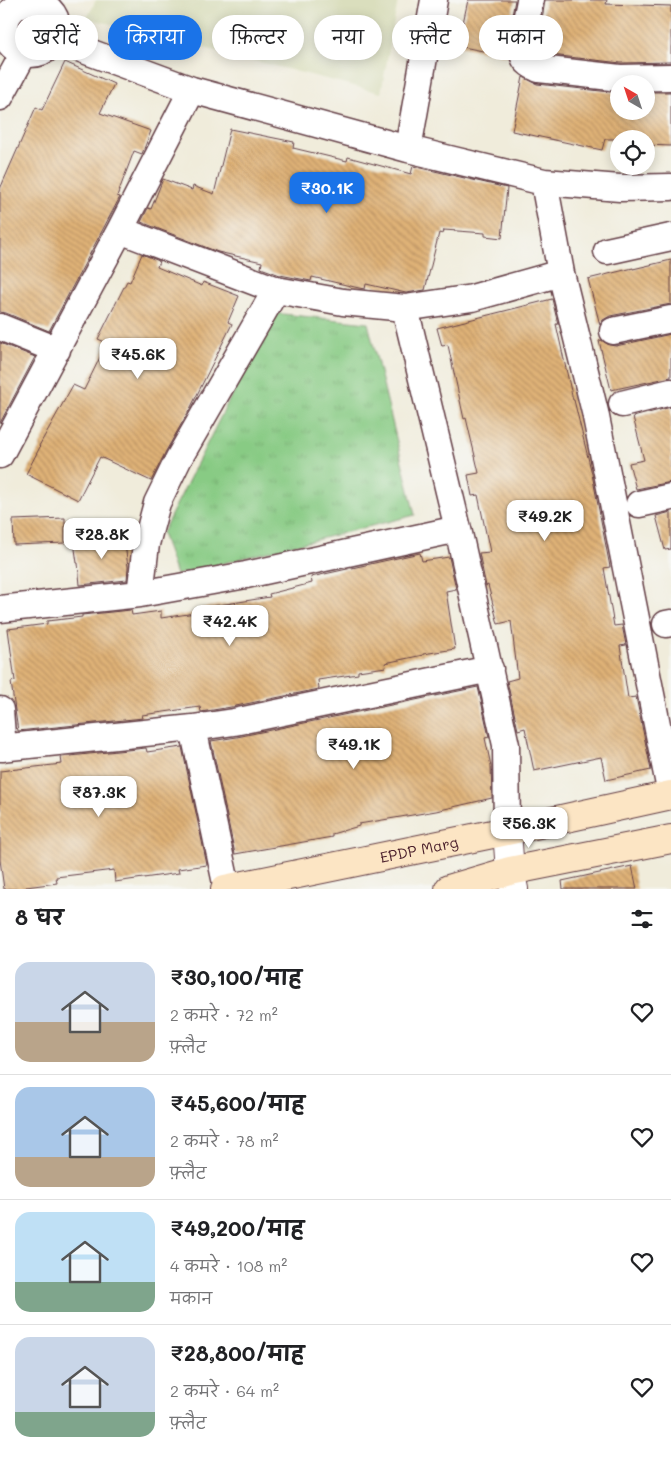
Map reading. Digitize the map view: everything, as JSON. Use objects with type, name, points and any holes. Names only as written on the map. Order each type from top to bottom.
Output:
[{"type":"main road","name":"EPDP Marg","points":[[226,889],[671,795]]},
{"type":"main road","points":[[449,889],[512,880],[671,839]]},
{"type":"street","points":[[408,150],[434,0]]},
{"type":"street","points":[[530,0],[522,48],[524,58],[539,69],[620,78],[671,77]]},
{"type":"street","points":[[15,48],[9,42],[3,17],[11,10],[19,4],[43,2],[53,15]]},
{"type":"street","points":[[98,55],[192,90],[408,150],[544,182],[620,188],[671,186]]},
{"type":"street","points":[[0,97],[20,60]]},
{"type":"street","points":[[0,456],[192,90]]},
{"type":"street","points":[[544,182],[561,273],[595,412],[671,795]]},
{"type":"street","points":[[120,230],[229,274],[276,290],[343,302],[405,308],[472,298],[561,273]]},
{"type":"street","points":[[607,251],[671,237]]},
{"type":"street","points":[[140,594],[146,544],[157,503],[179,458],[276,290]]},
{"type":"street","points":[[405,308],[458,529],[506,745],[507,831],[512,880]]},
{"type":"street","points":[[613,331],[671,318]]},
{"type":"street","points":[[0,327],[56,350]]},
{"type":"street","points":[[622,404],[671,392]]},
{"type":"street","points":[[639,504],[671,496]]},
{"type":"street","points":[[0,609],[140,594],[246,574],[458,529]]},
{"type":"street","points":[[0,710],[1,748],[234,722],[490,669]]},
{"type":"street","points":[[193,728],[226,889]]},
{"type":"shaded area","points":[[96,0],[398,0],[395,15],[392,15],[392,33],[381,93],[252,60],[304,60],[304,15],[212,15],[212,50],[202,47],[202,15],[108,15],[108,23],[98,21],[98,15],[88,15]]},
{"type":"green space","points":[[273,313],[368,323],[415,515],[176,575],[162,533]]},
{"type":"building","points":[[468,0],[515,0],[512,15],[479,15],[479,50],[469,48],[469,15],[465,15]]},
{"type":"building","points":[[545,0],[607,0],[606,4],[671,6],[671,62],[621,63],[563,56],[563,15],[543,15]]},
{"type":"building","points":[[65,62],[114,84],[100,113],[151,131],[142,154],[134,151],[117,196],[120,197],[49,331],[0,312],[0,189],[36,107],[42,110]]},
{"type":"building","points":[[523,77],[537,84],[610,92],[610,120],[655,120],[655,92],[671,92],[671,146],[655,145],[655,130],[610,130],[610,139],[605,139],[602,150],[512,131]]},
{"type":"building","points":[[230,129],[294,142],[293,148],[347,161],[348,157],[411,174],[413,166],[507,188],[502,238],[485,236],[485,233],[444,230],[443,234],[439,233],[425,290],[406,293],[366,284],[365,289],[312,277],[311,281],[280,275],[261,268],[262,262],[218,252],[141,222],[148,208],[151,209],[163,179],[192,190],[193,186],[214,194]]},
{"type":"building","points":[[142,254],[159,261],[157,267],[202,286],[203,282],[239,296],[228,322],[232,324],[190,409],[151,481],[100,457],[78,500],[26,474],[39,446],[73,385],[84,390],[107,343],[98,339],[127,281],[130,282]]},
{"type":"building","points":[[671,260],[671,304],[610,316],[603,320],[600,325],[588,279]]},
{"type":"building","points":[[552,299],[573,400],[592,474],[610,567],[604,568],[614,626],[622,625],[626,645],[620,646],[628,698],[636,697],[651,770],[606,780],[601,757],[534,771],[525,728],[518,730],[507,681],[518,678],[511,621],[498,624],[488,585],[486,586],[479,553],[490,552],[478,495],[472,496],[468,475],[479,473],[466,418],[464,419],[448,345],[442,346],[437,328]]},
{"type":"building","points":[[671,334],[671,377],[611,390],[599,341],[601,340],[609,345],[616,346]]},
{"type":"building","points":[[0,343],[35,357],[0,423]]},
{"type":"building","points":[[671,407],[671,482],[636,489],[629,463],[644,460],[633,417]]},
{"type":"building","points":[[671,512],[671,549],[665,550],[656,516]]},
{"type":"building","points":[[65,518],[65,543],[14,545],[13,520]]},
{"type":"building","points":[[124,536],[128,567],[127,580],[80,585],[74,542]]},
{"type":"building","points":[[420,553],[422,561],[449,557],[456,589],[446,591],[455,649],[385,663],[386,667],[358,671],[358,674],[318,680],[319,689],[231,707],[201,712],[200,707],[142,715],[143,718],[18,731],[11,682],[15,681],[8,629],[47,624],[47,621],[82,617],[82,615],[131,610],[132,615],[161,611],[161,618],[202,612],[201,608],[270,597],[269,594],[312,583],[311,577]]},
{"type":"building","points":[[478,687],[489,737],[485,738],[491,766],[492,798],[436,811],[359,824],[359,826],[332,834],[332,837],[235,854],[211,741]]},
{"type":"building","points":[[182,747],[207,865],[178,869],[179,873],[115,882],[114,870],[56,877],[57,883],[26,887],[26,889],[4,889],[0,860],[0,771],[62,764],[61,757],[146,748],[147,752]]},
{"type":"building","points":[[632,866],[637,889],[563,889],[562,881]]}]
